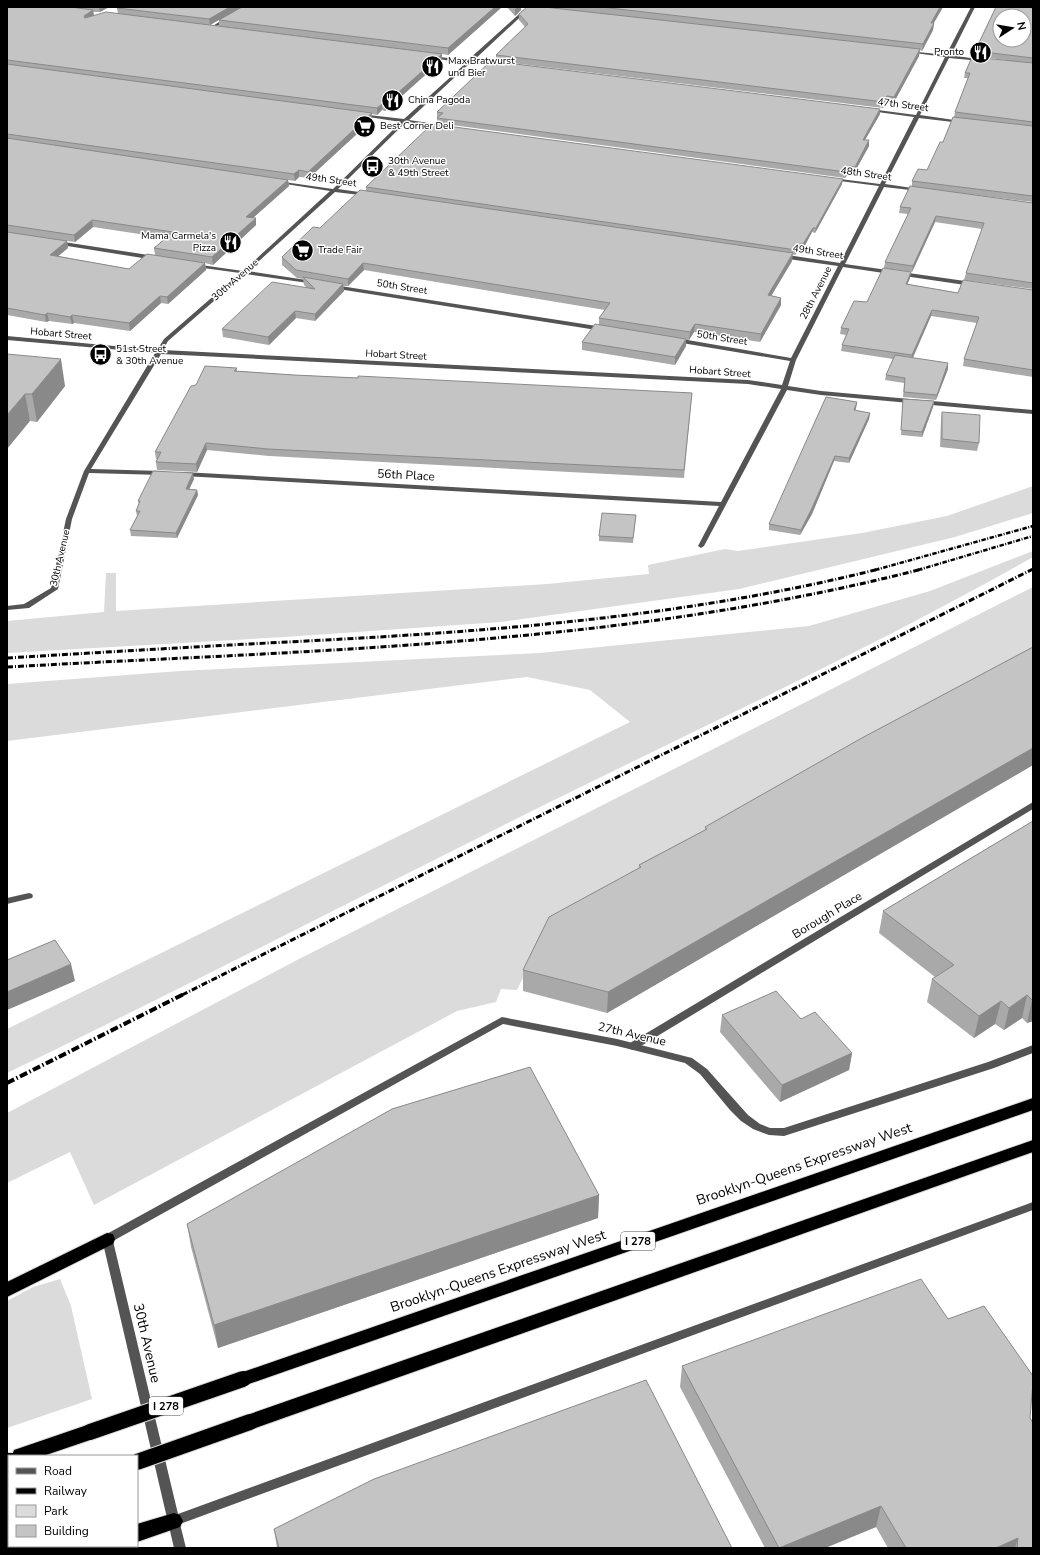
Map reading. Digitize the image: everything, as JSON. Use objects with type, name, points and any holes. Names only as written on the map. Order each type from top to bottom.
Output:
[{"type":"highway","name":"Brooklyn-Queens Expressway West","points":[[23,1455],[1033,1104]]},
{"type":"highway","points":[[138,1462],[1033,1146]]},
{"type":"highway","points":[[7,1290],[107,1239]]},
{"type":"highway","points":[[138,1533],[174,1521]]},
{"type":"street","name":"28th Avenue","points":[[701,546],[785,387],[793,360],[973,7]]},
{"type":"street","name":"30th Avenue","points":[[7,608],[26,606],[54,589],[69,519],[87,470],[166,340],[245,272],[527,8]]},
{"type":"street","points":[[210,29],[232,15]]},
{"type":"street","points":[[203,28],[218,30]]},
{"type":"street","points":[[907,52],[988,61]]},
{"type":"street","points":[[428,56],[504,66]]},
{"type":"street","name":"47th Street","points":[[867,110],[966,122]]},
{"type":"street","points":[[355,114],[448,127]]},
{"type":"street","name":"48th Street","points":[[825,178],[926,191]]},
{"type":"street","name":"49th Street","points":[[272,181],[375,196]]},
{"type":"street","points":[[53,242],[161,259]]},
{"type":"street","name":"49th Street","points":[[776,255],[978,285]]},
{"type":"street","points":[[191,264],[316,284]]},
{"type":"street","name":"50th Street","points":[[324,285],[613,331]]},
{"type":"street","name":"Hobart Street","points":[[7,338],[159,352],[748,382],[785,387]]},
{"type":"street","name":"50th Street","points":[[668,339],[793,360]]},
{"type":"street","points":[[785,387],[821,393],[1033,412]]},
{"type":"street","points":[[87,470],[170,473]]},
{"type":"street","name":"56th Place","points":[[178,474],[724,504]]},
{"type":"street","name":"Borough Place","points":[[632,1046],[1033,804]]},
{"type":"street","points":[[7,901],[29,896]]},
{"type":"street","name":"27th Avenue","points":[[107,1239],[502,1020],[632,1046],[691,1062],[704,1072],[736,1109],[766,1131],[776,1133],[784,1132],[991,1065],[1033,1049]]},
{"type":"street","points":[[174,1521],[1033,1206]]},
{"type":"street","name":"30th Avenue","points":[[107,1239],[180,1548]]},
{"type":"green space","points":[[1033,486],[1033,513],[955,537],[739,589],[501,622],[285,637],[7,653],[7,621],[104,612],[106,573],[116,573],[116,611],[547,584],[649,574],[648,565],[725,549],[738,551],[862,533],[947,516]]},
{"type":"green space","points":[[1033,551],[1033,557],[852,654],[544,805],[7,1073],[7,1029],[630,722],[590,690],[527,677],[7,741],[7,684],[180,671],[540,653],[809,626],[930,591]]},
{"type":"green space","points":[[1033,587],[1033,655],[544,934],[517,990],[501,989],[496,1002],[457,1011],[94,1205],[70,1152],[7,1183],[7,1113],[297,960]]},
{"type":"green space","points":[[60,1279],[71,1306],[92,1399],[7,1428],[7,1301],[33,1287]]},
{"type":"building","points":[[7,7],[70,7],[93,10],[84,16],[85,18],[106,12],[442,54],[385,104],[382,104],[377,108],[7,60]]},
{"type":"building","points":[[230,7],[209,19],[117,8]]},
{"type":"building","points":[[242,7],[495,7],[448,48],[219,20]]},
{"type":"building","points":[[527,7],[544,7],[920,49],[894,97],[887,96],[884,102],[496,55],[528,24],[519,14]]},
{"type":"building","points":[[601,7],[940,7],[931,23],[934,23],[923,44]]},
{"type":"building","points":[[996,7],[1033,8],[1033,58],[975,51],[992,15],[992,48],[1032,48],[1032,8]]},
{"type":"building","points":[[972,57],[1033,63],[1033,122],[955,112],[970,73],[965,73]]},
{"type":"building","points":[[491,61],[880,109],[863,140],[869,140],[855,167],[849,166],[846,172],[437,118],[443,113],[437,112]]},
{"type":"building","points":[[7,64],[372,113],[308,172],[299,170],[294,174],[7,134]]},
{"type":"building","points":[[953,117],[1033,126],[1033,196],[912,181],[918,169],[927,170],[940,142],[943,142]]},
{"type":"building","points":[[432,124],[843,179],[816,228],[813,228],[803,244],[799,244],[796,250],[366,187]]},
{"type":"building","points":[[7,138],[288,180],[246,217],[256,218],[212,257],[154,248],[173,232],[92,220],[74,235],[7,225]]},
{"type":"building","points":[[910,186],[1033,203],[1033,283],[966,273],[984,223],[936,216],[913,266],[885,262],[911,208],[900,207]]},
{"type":"building","points":[[360,190],[793,253],[768,295],[781,298],[761,334],[695,324],[690,332],[599,318],[610,303],[363,263],[348,279],[296,270],[282,257],[313,227],[320,228]]},
{"type":"building","points":[[7,232],[67,241],[50,255],[129,269],[147,254],[205,263],[167,297],[160,296],[129,323],[72,315],[70,317],[47,313],[45,315],[7,308]]},
{"type":"building","points":[[883,268],[911,272],[906,284],[958,293],[963,280],[1033,290],[1033,370],[964,359],[979,317],[932,310],[912,355],[842,345],[849,329],[841,328],[854,301],[867,302]]},
{"type":"building","points":[[303,277],[343,284],[315,314],[295,311],[268,337],[222,329],[272,282],[315,289]]},
{"type":"building","points":[[595,324],[686,339],[675,357],[582,342]]},
{"type":"building","points":[[7,354],[61,359],[32,394],[25,394],[7,415]]},
{"type":"building","points":[[895,355],[948,363],[937,395],[904,392],[905,378],[886,375]]},
{"type":"building","points":[[205,366],[237,368],[234,371],[294,375],[358,378],[358,376],[692,393],[684,470],[268,449],[206,443],[196,464],[156,462],[161,452],[155,452],[191,386],[196,385]]},
{"type":"building","points":[[826,397],[857,402],[854,410],[870,413],[849,458],[835,456],[801,530],[769,524]]},
{"type":"building","points":[[903,399],[934,401],[922,432],[901,430]]},
{"type":"building","points":[[942,412],[980,415],[979,443],[942,439]]},
{"type":"building","points":[[153,471],[193,473],[186,489],[197,490],[176,533],[130,530],[140,511],[136,511],[140,501],[138,501]]},
{"type":"building","points":[[602,513],[636,515],[633,538],[599,536]]},
{"type":"building","points":[[1033,647],[1033,748],[608,992],[523,970],[549,917],[641,867],[639,865],[707,829],[705,827],[860,739]]},
{"type":"building","points":[[1033,821],[1033,1000],[1027,995],[1009,1008],[1001,1001],[979,1016],[932,979],[954,965],[883,911]]},
{"type":"building","points":[[55,940],[71,964],[7,992],[7,960]]},
{"type":"building","points":[[776,991],[801,1019],[815,1012],[852,1053],[782,1085],[722,1015]]},
{"type":"building","points":[[530,1067],[599,1195],[214,1325],[187,1224],[392,1109]]},
{"type":"building","points":[[921,1279],[948,1319],[984,1306],[1033,1376],[1030,1418],[1033,1423],[1033,1548],[1017,1548],[1018,1538],[996,1548],[906,1548],[881,1506],[779,1548],[682,1366]]},
{"type":"building","points":[[646,1380],[732,1548],[279,1548],[274,1529],[374,1479]]},
{"type":"railway","points":[[877,570],[1033,526]]},
{"type":"railway","points":[[919,570],[1033,536]]},
{"type":"railway","points":[[182,995],[1033,569]]},
{"type":"railway","points":[[7,658],[379,637],[595,619],[738,599],[877,570]]},
{"type":"railway","points":[[7,667],[352,649],[582,629],[696,614],[810,595],[919,570]]},
{"type":"railway","points":[[7,1083],[184,994]]},
{"type":"place","name":"Pronto","points":[[980,52]]},
{"type":"place","name":"Max Bratwurst und Bier","points":[[432,67]]},
{"type":"place","name":"China Pagoda","points":[[392,100]]},
{"type":"place","name":"Best Corner Deli","points":[[364,126]]},
{"type":"place","name":"30th Avenue & 49th Street","points":[[373,167]]},
{"type":"place","name":"Mama Carmela's Pizza","points":[[231,242]]},
{"type":"place","name":"Trade Fair","points":[[303,250]]},
{"type":"place","name":"51st Street & 30th Avenue","points":[[101,355]]}]
